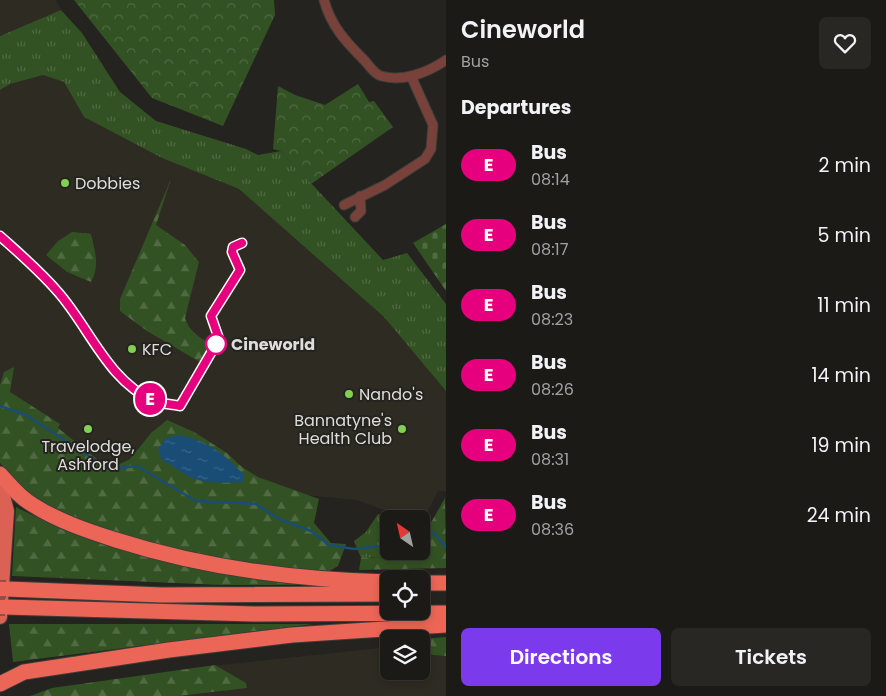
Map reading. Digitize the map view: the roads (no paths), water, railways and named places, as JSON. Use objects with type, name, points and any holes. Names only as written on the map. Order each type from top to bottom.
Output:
[{"type":"highway","points":[[0,474],[15,491],[33,505],[71,524],[140,548],[247,571],[380,581]]},
{"type":"highway","points":[[0,484],[7,511],[2,610],[244,614],[446,613]]},
{"type":"highway","points":[[430,583],[446,583]]},
{"type":"highway","points":[[3,589],[162,595],[380,594]]},
{"type":"highway","points":[[430,593],[446,593]]},
{"type":"highway","points":[[0,684],[24,672],[169,650],[292,635],[446,625]]},
{"type":"street","points":[[324,0],[327,12],[342,37],[378,76],[396,79],[411,76],[446,60]]},
{"type":"street","points":[[344,205],[384,185],[425,159],[431,149],[433,125],[411,76]]},
{"type":"street","points":[[355,217],[361,211],[360,196]]},
{"type":"water","points":[[177,435],[196,440],[221,453],[243,474],[243,482],[202,481],[190,477],[162,460],[158,449],[165,439]]},
{"type":"waterway","points":[[0,406],[26,415],[109,469],[137,466],[196,501],[256,504],[279,519],[311,531],[329,545],[354,549],[380,546]]},
{"type":"waterway","points":[[430,533],[434,533],[446,547]]},
{"type":"place","name":"Dobbies","points":[[65,183]]},
{"type":"place","name":"Cineworld","points":[[216,344]]},
{"type":"place","name":"KFC","points":[[132,349]]},
{"type":"place","name":"Nando's","points":[[349,394]]},
{"type":"place","name":"Travelodge, Ashford","points":[[88,429]]},
{"type":"place","name":"Bannatyne's Health Club","points":[[402,429]]}]
